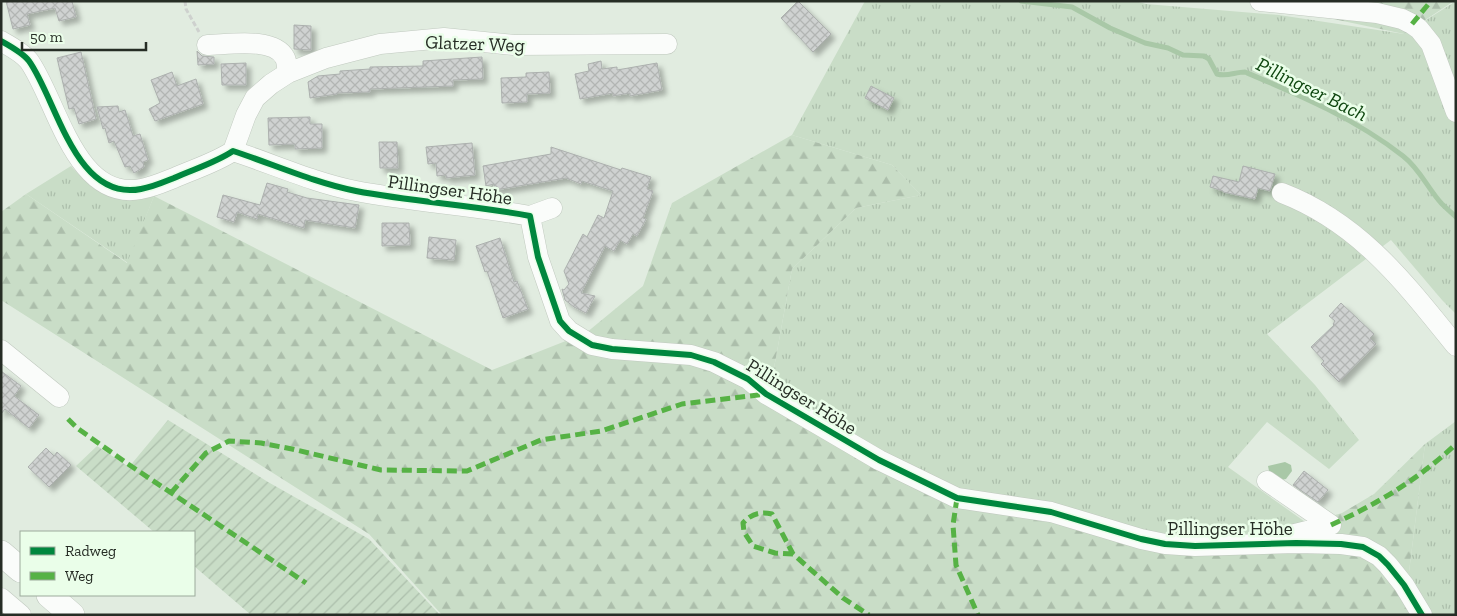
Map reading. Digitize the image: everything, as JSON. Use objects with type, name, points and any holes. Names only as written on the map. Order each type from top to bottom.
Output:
[{"type":"main road","points":[[1,553],[20,569]]},
{"type":"main road","points":[[50,596],[72,615]]},
{"type":"street","points":[[1260,1],[1377,13],[1402,19],[1412,24],[1432,44],[1456,112]]},
{"type":"street","name":"Glatzer Weg","points":[[233,151],[246,115],[256,98],[271,84],[288,73],[326,58],[380,44],[444,38],[514,45],[667,44]]},
{"type":"street","points":[[1,40],[28,59],[80,160],[109,186],[140,189],[220,159],[233,151]]},
{"type":"street","points":[[204,41],[259,43],[274,47],[285,57],[288,73]]},
{"type":"street","name":"Pillingser Höhe","points":[[233,151],[354,190],[420,202],[486,208],[530,216],[552,208]]},
{"type":"street","points":[[1282,193],[1333,219],[1368,245],[1400,278],[1456,346]]},
{"type":"street","name":"Pillingser Höhe","points":[[530,216],[538,258],[560,321],[568,332],[592,345],[612,349],[691,355],[714,362],[748,379],[766,394],[879,460],[957,498],[1051,512],[1140,539],[1165,544],[1195,546],[1341,544],[1363,547],[1380,556],[1388,565],[1404,585],[1422,615]]},
{"type":"street","points":[[1,350],[59,397]]},
{"type":"street","points":[[1253,544],[1331,525],[1267,481]]},
{"type":"street","points":[[1,598],[21,615]]},
{"type":"path","points":[[185,1],[186,9],[204,41]]},
{"type":"green space","points":[[865,1],[1135,1],[1146,4],[1279,15],[1404,34],[1456,1],[1456,314],[1391,240],[1267,334],[1315,385],[1359,440],[1329,469],[1267,422],[1228,467],[1308,524],[1219,549],[951,495],[874,459],[786,393],[772,379],[792,269],[856,208],[921,195],[892,165],[792,135]]},
{"type":"green space","points":[[1249,1],[1454,1],[1404,34]]},
{"type":"green space","points":[[792,135],[892,165],[921,195],[856,208],[792,269],[772,379],[786,393],[874,459],[921,483],[1219,549],[1342,513],[1374,494],[1425,444],[1408,580],[1426,615],[442,615],[369,534],[1,300],[1,212],[26,194],[127,263],[154,196],[492,370],[586,333],[643,286],[672,203]]},
{"type":"green space","points":[[71,166],[90,185],[107,196],[128,199],[154,196],[128,263],[26,194]]},
{"type":"green space","points":[[168,420],[268,482],[369,539],[440,615],[251,615],[195,567],[195,531],[153,531],[76,466],[97,446],[129,467]]},
{"type":"green space","points":[[1456,421],[1456,615],[1426,615],[1408,580],[1425,444]]},
{"type":"shaded area","points":[[1285,462],[1291,465],[1292,471],[1286,479],[1281,480],[1269,471],[1268,466]]},
{"type":"building","points":[[6,1],[72,1],[76,17],[59,21],[55,8],[27,14],[30,25],[13,29]]},
{"type":"building","points":[[798,1],[831,34],[813,52],[781,18]]},
{"type":"building","points":[[294,25],[311,26],[311,50],[294,49]]},
{"type":"building","points":[[197,51],[202,56],[214,57],[214,64],[198,65]]},
{"type":"building","points":[[81,52],[96,119],[79,124],[74,108],[69,109],[57,58]]},
{"type":"building","points":[[482,57],[483,79],[453,80],[453,86],[370,89],[370,92],[337,93],[310,98],[308,82],[318,76],[340,74],[340,71],[370,69],[370,67],[423,66],[423,61]]},
{"type":"building","points":[[601,61],[602,69],[617,67],[617,70],[657,63],[662,90],[630,96],[630,93],[613,96],[613,93],[580,99],[575,74],[589,71],[588,64]]},
{"type":"building","points":[[246,63],[246,85],[222,85],[221,64]]},
{"type":"building","points":[[172,72],[177,86],[196,79],[203,104],[155,121],[149,109],[160,103],[151,80]]},
{"type":"building","points":[[549,72],[550,93],[527,94],[527,102],[502,103],[501,78],[526,77],[526,73]]},
{"type":"building","points":[[871,86],[894,98],[888,110],[865,98]]},
{"type":"building","points":[[118,106],[119,112],[125,110],[133,136],[140,134],[148,160],[143,162],[144,167],[134,173],[130,166],[125,167],[114,141],[109,143],[97,107]]},
{"type":"building","points":[[310,117],[310,124],[322,124],[322,148],[295,149],[295,144],[269,145],[268,118]]},
{"type":"building","points":[[379,142],[397,142],[398,168],[380,168]]},
{"type":"building","points":[[472,143],[475,175],[446,178],[446,175],[437,176],[436,163],[428,164],[426,147]]},
{"type":"building","points":[[551,147],[621,170],[622,168],[651,177],[647,189],[653,191],[643,218],[646,219],[637,236],[633,234],[627,244],[620,240],[614,251],[605,246],[581,293],[595,296],[586,313],[565,300],[562,289],[564,290],[569,284],[564,271],[583,234],[587,237],[598,215],[604,218],[613,191],[582,181],[581,184],[566,178],[495,190],[494,184],[486,186],[483,166],[551,154]]},
{"type":"building","points":[[1243,166],[1275,174],[1270,191],[1258,188],[1255,199],[1210,187],[1213,176],[1239,182]]},
{"type":"building","points":[[267,183],[288,189],[287,192],[307,198],[359,205],[355,228],[305,220],[304,228],[258,214],[257,219],[237,212],[234,222],[217,217],[223,195],[260,205]]},
{"type":"building","points":[[382,223],[409,223],[410,245],[382,246]]},
{"type":"building","points":[[429,237],[456,240],[454,260],[427,258]]},
{"type":"building","points":[[500,238],[514,282],[517,281],[528,309],[503,318],[487,271],[485,272],[476,246]]},
{"type":"building","points":[[1341,303],[1374,334],[1370,338],[1376,344],[1339,382],[1321,364],[1324,361],[1311,347],[1334,325],[1335,321],[1329,316]]},
{"type":"building","points":[[1,371],[21,386],[14,396],[39,415],[29,428],[5,409],[1,414]]},
{"type":"building","points":[[46,448],[54,456],[57,452],[71,465],[49,487],[28,467]]},
{"type":"building","points":[[1304,471],[1328,490],[1318,502],[1293,485]]},
{"type":"waterway","name":"Pillingser Bach","points":[[1021,1],[1072,7],[1110,28],[1145,43],[1168,48],[1183,55],[1204,56],[1209,59],[1217,74],[1245,72],[1327,109],[1366,130],[1409,161],[1442,204],[1456,217]]},
{"type":"marked path","points":[[1412,24],[1431,1]]},
{"type":"marked path","points":[[171,493],[206,453],[229,441],[261,443],[381,470],[467,471],[541,440],[601,431],[682,404],[766,394]]},
{"type":"marked path","points":[[68,419],[77,428],[128,464],[306,583]]},
{"type":"marked path","points":[[1331,525],[1397,490],[1442,457],[1456,444]]},
{"type":"marked path","points":[[957,498],[953,525],[956,565],[978,615]]},
{"type":"marked path","points":[[793,554],[775,553],[753,546],[744,532],[743,523],[749,517],[756,514],[772,514],[793,554],[843,598],[869,615]]},
{"type":"cycle path","points":[[1,41],[20,52],[29,61],[59,122],[84,164],[100,180],[118,189],[141,189],[154,186],[212,162],[233,151],[341,188],[530,216],[538,257],[560,321],[569,331],[592,345],[612,349],[691,355],[714,362],[748,379],[766,394],[879,460],[957,498],[1051,512],[1141,539],[1165,544],[1195,546],[1296,543],[1341,544],[1363,547],[1379,556],[1388,565],[1404,585],[1422,615]]}]
